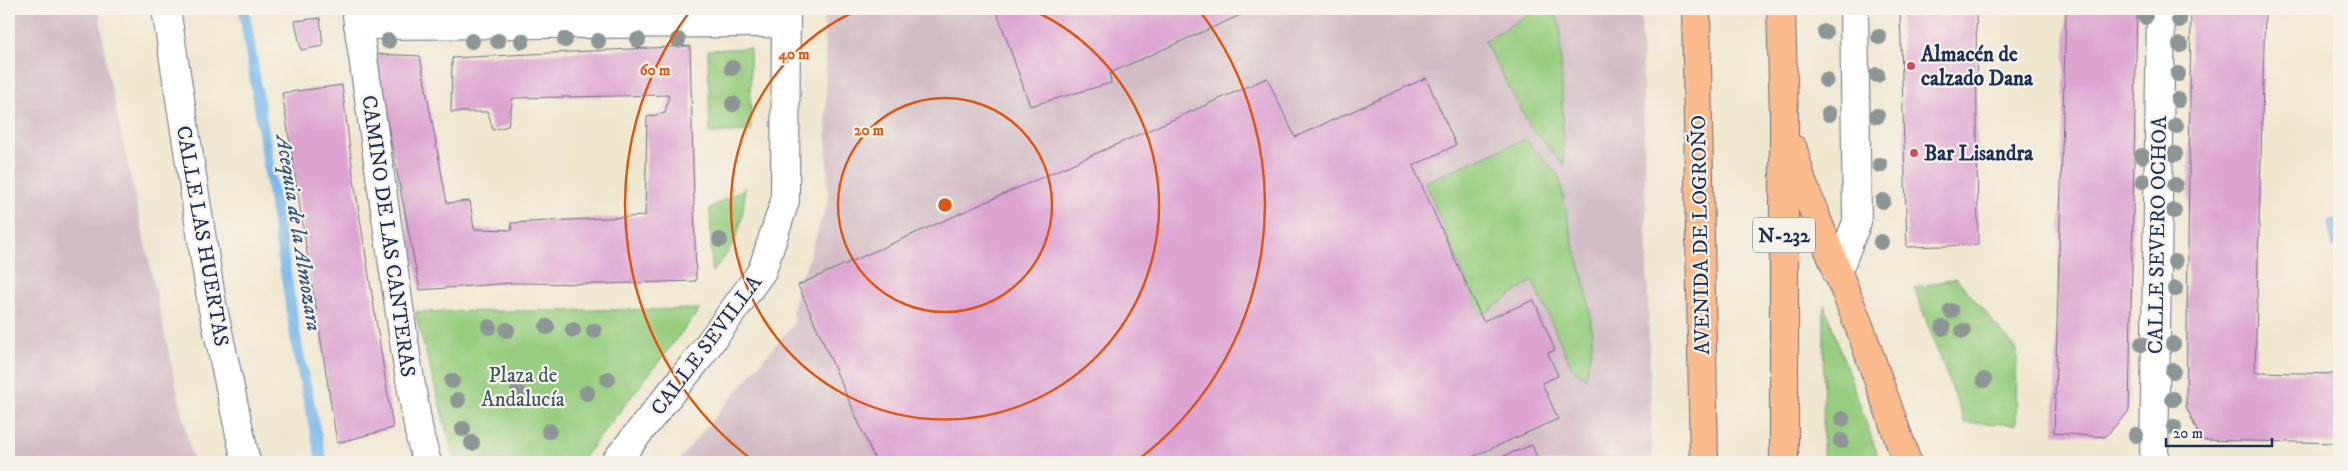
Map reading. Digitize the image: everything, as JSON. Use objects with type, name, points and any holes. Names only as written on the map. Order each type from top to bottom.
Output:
[{"type":"highway","name":"AVENIDA DE LOGROÑO","points":[[1696,9],[1704,462]]},
{"type":"highway","name":"N-232","points":[[1781,9],[1784,117],[1784,462]]},
{"type":"highway","points":[[1784,117],[1802,182],[1861,331],[1908,462]]},
{"type":"street","name":"CALLE LAS HUERTAS","points":[[166,9],[212,304],[246,462]]},
{"type":"street","points":[[1837,274],[1857,222],[1854,9]]},
{"type":"street","name":"CALLE SEVERO OCHOA","points":[[2154,462],[2161,9]]},
{"type":"street","points":[[357,17],[786,16]]},
{"type":"street","name":"CALLE SEVILLA","points":[[615,462],[698,360],[762,271],[785,201],[786,16]]},
{"type":"street","name":"CAMINO DE LAS CANTERAS","points":[[357,17],[407,362],[420,437],[427,462]]},
{"type":"shaded area","points":[[9,9],[99,9],[107,69],[193,462],[9,462]]},
{"type":"shaded area","points":[[824,9],[1641,9],[1652,462],[677,462],[795,322],[792,312],[797,289],[796,280],[804,272],[828,201]]},
{"type":"green space","points":[[1547,9],[1555,14],[1560,25],[1564,165],[1531,128],[1484,41],[1536,10]]},
{"type":"green space","points":[[750,48],[751,131],[710,133],[708,50]]},
{"type":"green space","points":[[1525,139],[1559,176],[1573,244],[1584,280],[1590,310],[1592,342],[1586,379],[1572,368],[1533,281],[1480,316],[1425,182]]},
{"type":"green space","points":[[745,188],[738,233],[728,252],[712,272],[710,208]]},
{"type":"green space","points":[[1956,278],[2017,350],[2016,424],[1965,423],[1914,288]]},
{"type":"green space","points":[[1824,304],[1880,462],[1823,462]]},
{"type":"green space","name":"Plaza de Andalucía","points":[[700,309],[580,462],[455,462],[415,312]]},
{"type":"water","points":[[2339,220],[2339,246],[2333,247],[2328,222]]},
{"type":"building","points":[[996,9],[1254,9],[1110,73],[1111,83],[1030,106]]},
{"type":"building","points":[[1900,9],[1976,9],[1978,245],[1907,247]]},
{"type":"building","points":[[2066,9],[2137,9],[2129,411],[2105,437],[2054,433]]},
{"type":"building","points":[[2191,9],[2265,9],[2255,372],[2339,374],[2339,443],[2201,440],[2186,406]]},
{"type":"building","points":[[320,18],[323,46],[301,50],[295,21]]},
{"type":"building","points":[[690,46],[696,281],[603,284],[512,283],[420,290],[374,54],[420,56],[447,203],[470,201],[474,229],[512,230],[511,223],[645,216],[647,117],[665,113],[669,95],[513,98],[508,126],[493,130],[488,112],[451,112],[452,58]]},
{"type":"building","points":[[1267,78],[1295,137],[1426,78],[1456,145],[1413,166],[1483,321],[1534,300],[1555,350],[1548,353],[1558,376],[1542,383],[1558,419],[1461,462],[876,462],[798,285]]},
{"type":"building","points":[[342,85],[353,174],[393,428],[337,443],[282,93]]},
{"type":"building","points":[[1532,445],[1539,462],[1489,462]]},
{"type":"waterway","name":"Acequia de la Almozara","points":[[244,9],[297,346],[322,462]]},
{"type":"place","name":"Almacén de calzado Dana","points":[[1911,66]]},
{"type":"place","name":"Bar Lisandra","points":[[1914,153]]}]
